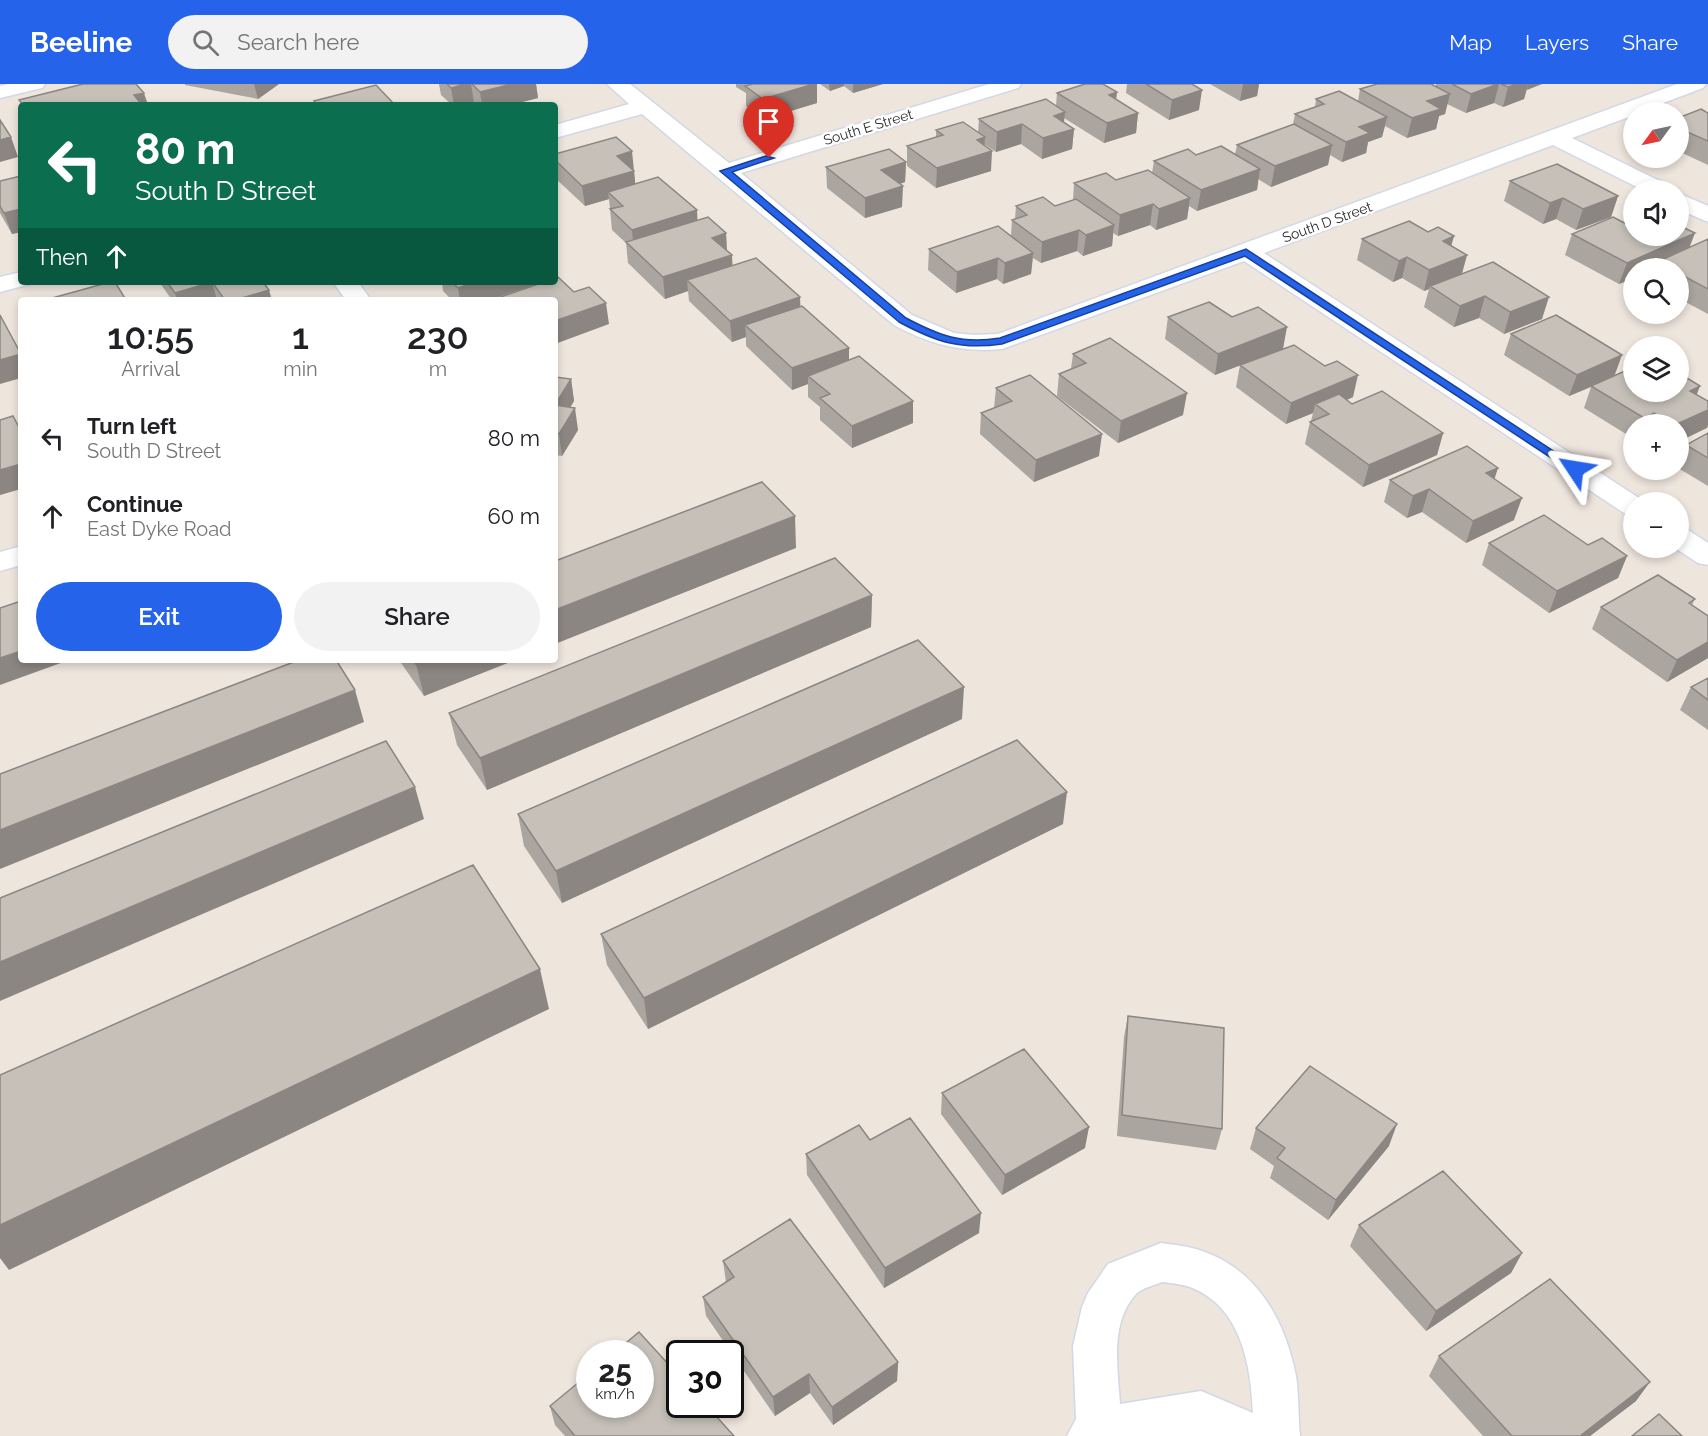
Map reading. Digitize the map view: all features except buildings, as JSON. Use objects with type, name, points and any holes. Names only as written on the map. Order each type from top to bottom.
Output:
[{"type":"street","points":[[0,92],[35,84]]},
{"type":"street","name":"South D Street","points":[[617,84],[903,320],[927,333],[954,342],[980,344],[1002,340],[1246,252],[1696,84]]},
{"type":"street","name":"South E Street","points":[[725,171],[1011,84]]},
{"type":"street","points":[[558,131],[644,107]]},
{"type":"street","points":[[1556,138],[1640,180]]},
{"type":"street","points":[[1689,206],[1708,215]]},
{"type":"street","points":[[1246,252],[1623,500]]},
{"type":"street","points":[[0,285],[18,280]]},
{"type":"street","points":[[347,285],[357,297]]},
{"type":"street","points":[[1689,543],[1708,556]]},
{"type":"street","points":[[0,562],[18,556]]},
{"type":"street","points":[[1256,1436],[1201,1413],[1094,1433],[1095,1346],[1102,1307],[1123,1278],[1161,1262],[1199,1269],[1234,1292],[1261,1330],[1274,1377],[1277,1436]]},
{"type":"route","points":[[769,158],[725,171],[903,320],[927,333],[954,342],[980,344],[1002,340],[1246,252],[1575,469]]}]
